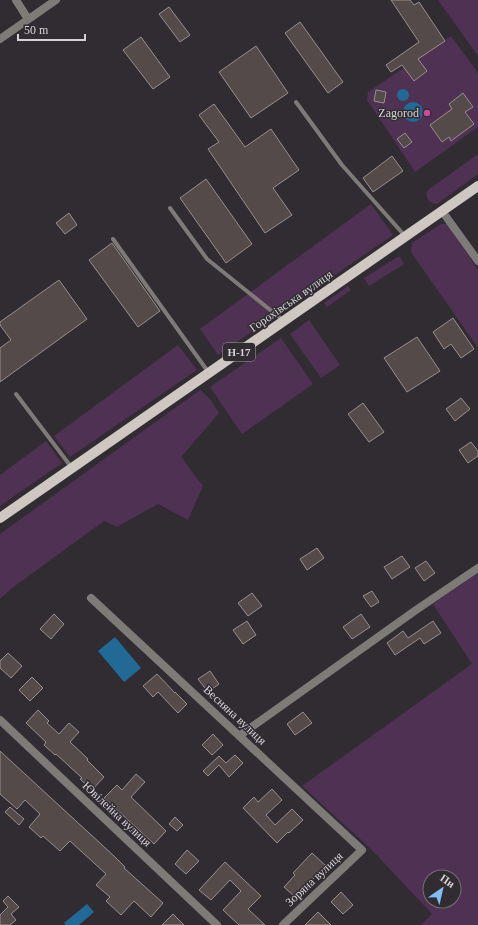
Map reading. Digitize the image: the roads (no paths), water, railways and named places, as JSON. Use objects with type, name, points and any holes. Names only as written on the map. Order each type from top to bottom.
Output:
[{"type":"main road","name":"Горохівська вулиця","points":[[0,518],[478,186]]},
{"type":"street","points":[[16,0],[28,20]]},
{"type":"street","points":[[0,39],[56,0]]},
{"type":"street","points":[[442,211],[478,261]]},
{"type":"street","points":[[239,736],[416,610],[478,568]]},
{"type":"street","name":"Весняна вулиця","points":[[91,598],[362,850]]},
{"type":"street","name":"Ювілейна вулиця","points":[[0,720],[217,925]]},
{"type":"street","name":"Зоряна вулиця","points":[[283,925],[362,850]]},
{"type":"lane","points":[[296,102],[342,165],[406,237]]},
{"type":"lane","points":[[170,208],[207,259],[284,321]]},
{"type":"lane","points":[[113,238],[210,373]]},
{"type":"lane","points":[[16,394],[72,468]]},
{"type":"water","points":[[401,89],[405,89],[409,95],[405,101],[401,101],[397,97],[397,93]]},
{"type":"water","points":[[413,102],[420,105],[423,112],[420,119],[413,122],[406,119],[403,112],[406,105]]},
{"type":"water","points":[[115,637],[141,668],[124,682],[98,651]]},
{"type":"water","points":[[87,904],[94,912],[79,925],[66,925],[64,923]]},
{"type":"place","name":"Zagorod","points":[[427,113]]}]
